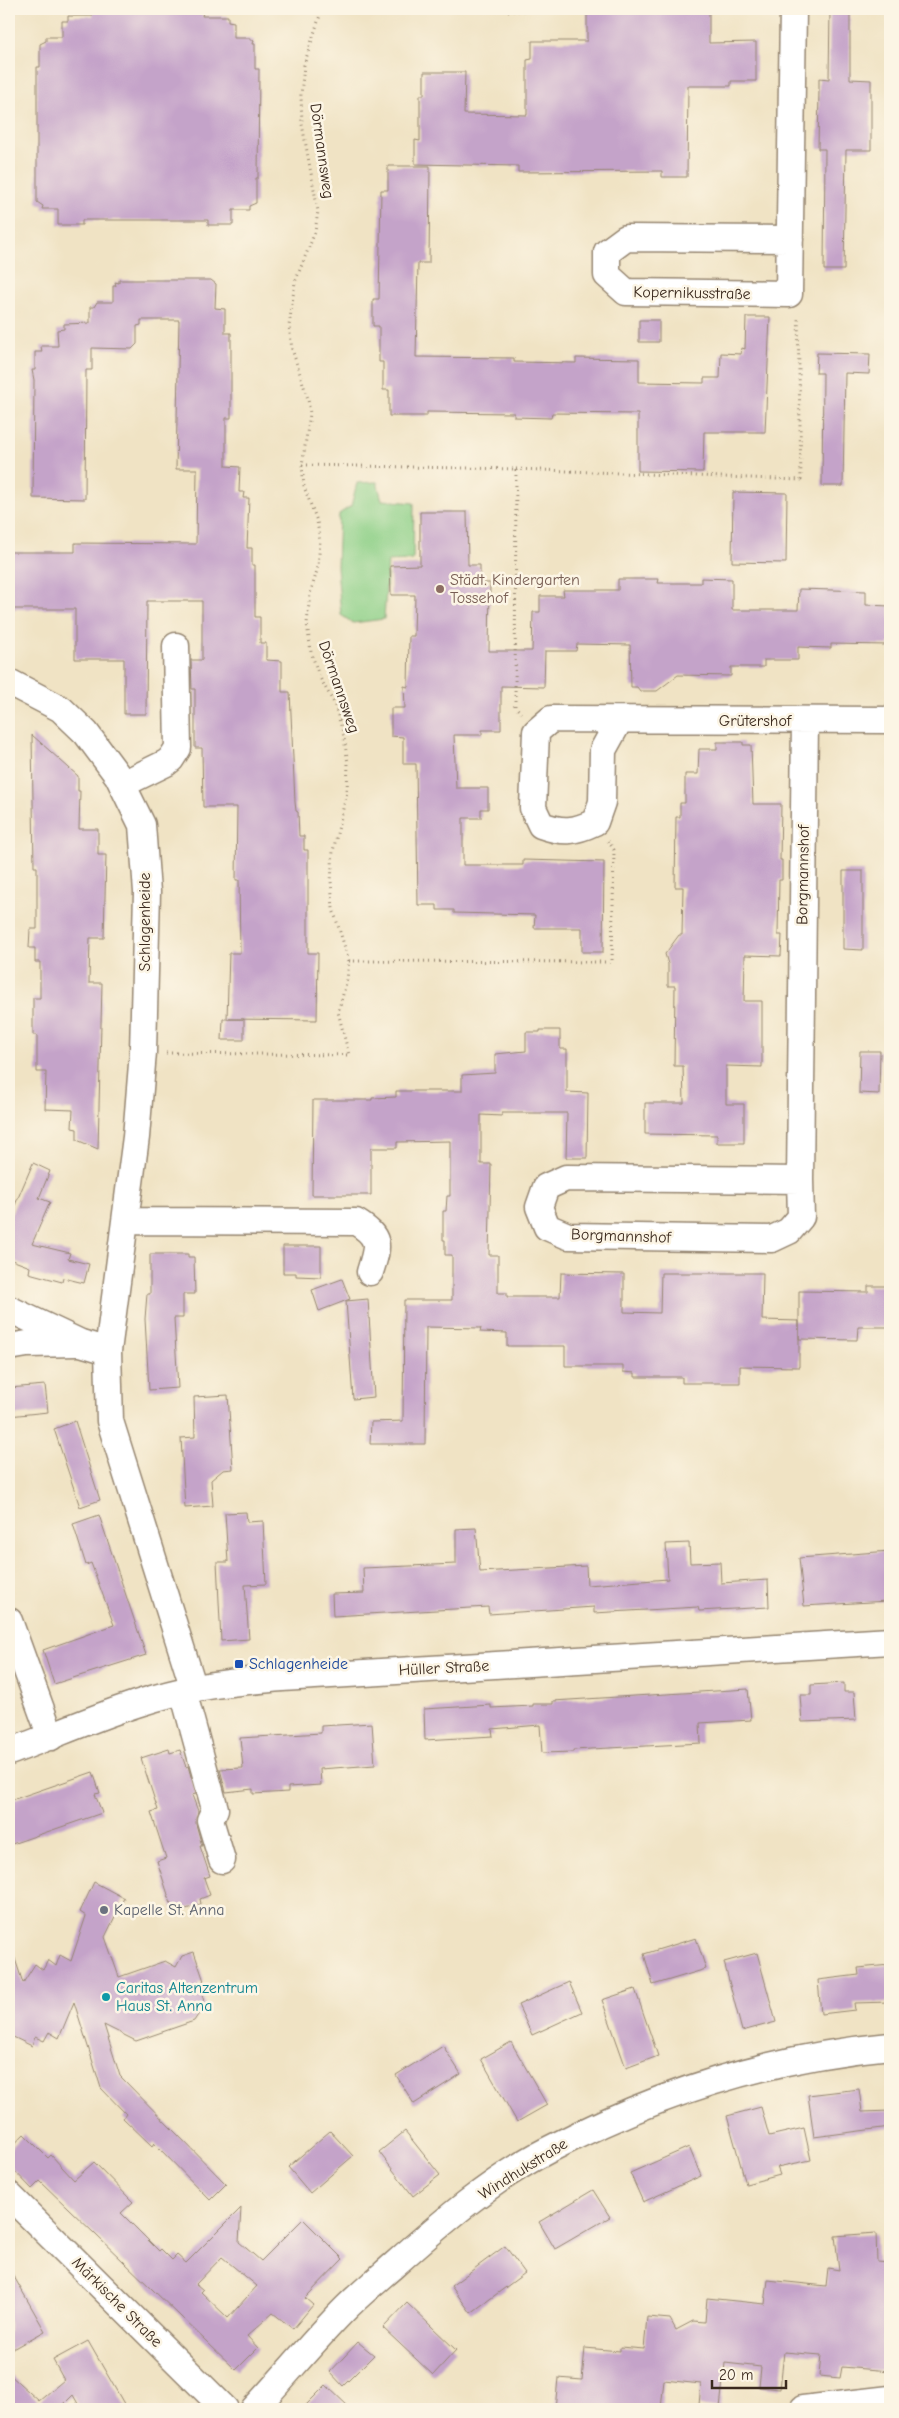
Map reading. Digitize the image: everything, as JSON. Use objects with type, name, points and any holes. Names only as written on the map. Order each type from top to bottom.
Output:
[{"type":"street","points":[[790,294],[793,9]]},
{"type":"street","name":"Kopernikusstraße","points":[[790,239],[626,238],[607,252],[607,275],[626,292],[790,294]]},
{"type":"street","points":[[123,784],[166,763],[172,759],[178,748],[176,646]]},
{"type":"street","name":"Schlagenheide","points":[[9,682],[61,709],[86,734],[123,784],[142,825],[147,892],[142,1052],[126,1221],[108,1351],[110,1421],[188,1690],[215,1809],[210,1820],[222,1860]]},
{"type":"street","name":"Grütershof","points":[[536,732],[551,719],[620,721],[890,720]]},
{"type":"street","name":"Borgmannshof","points":[[800,1180],[566,1178],[546,1187],[539,1208],[547,1227],[568,1236],[772,1239],[788,1231],[801,1217],[805,720]]},
{"type":"street","points":[[536,732],[533,808],[541,825],[555,830],[577,831],[595,822],[602,802],[603,750],[620,721]]},
{"type":"street","points":[[126,1221],[356,1222],[372,1232],[378,1248],[370,1272]]},
{"type":"street","points":[[9,1309],[81,1343],[108,1351]]},
{"type":"street","points":[[9,1347],[27,1344],[81,1343]]},
{"type":"street","points":[[9,1621],[51,1737]]},
{"type":"street","name":"Hüller Straße","points":[[9,1752],[136,1705],[188,1690],[282,1678],[890,1641]]},
{"type":"street","name":"Windhukstraße","points":[[254,2409],[346,2308],[439,2225],[492,2186],[547,2150],[625,2113],[703,2083],[775,2064],[850,2050],[890,2046]]},
{"type":"street","name":"Märkische Straße","points":[[9,2195],[225,2409]]},
{"type":"street","points":[[803,2409],[890,2399]]},
{"type":"path","name":"Dörmannsweg","points":[[142,1052],[349,1055],[347,1042],[340,1028],[338,1012],[347,980],[349,961],[333,909],[330,881],[333,851],[347,792],[348,763],[343,732],[334,703],[319,676],[307,624],[310,594],[318,567],[320,540],[317,521],[304,487],[302,465],[310,414],[308,399],[292,349],[289,326],[295,282],[315,232],[318,211],[302,124],[301,95],[307,56],[322,9]]},
{"type":"path","points":[[348,9],[544,11],[548,9]]},
{"type":"path","points":[[302,465],[516,469],[801,480],[798,310],[790,294]]},
{"type":"path","points":[[516,469],[515,706],[536,732]]},
{"type":"path","points":[[349,961],[612,962],[614,850],[595,822]]},
{"type":"green space","points":[[377,482],[382,500],[414,503],[413,560],[388,561],[384,619],[353,623],[341,615],[337,567],[339,514],[351,506],[357,483]]},
{"type":"building","points":[[587,9],[704,9],[704,12],[709,12],[709,43],[756,42],[756,81],[731,81],[731,86],[688,86],[687,177],[662,177],[662,171],[518,172],[518,166],[415,164],[415,140],[420,141],[420,95],[424,95],[424,72],[465,72],[464,114],[527,115],[527,60],[532,59],[532,41],[587,41]]},
{"type":"building","points":[[830,9],[850,9],[850,79],[871,80],[871,150],[846,150],[844,270],[824,270],[825,149],[818,149],[819,78],[829,79]]},
{"type":"building","points":[[93,12],[203,12],[202,16],[228,16],[228,21],[234,22],[234,38],[250,38],[250,40],[254,40],[255,69],[259,69],[256,203],[249,206],[249,210],[233,210],[233,225],[208,225],[208,220],[82,220],[82,225],[58,225],[58,209],[42,209],[43,206],[37,202],[37,67],[40,67],[40,44],[46,41],[46,37],[62,37],[62,21],[68,21],[68,16],[93,16]]},
{"type":"building","points":[[388,166],[430,166],[429,263],[418,263],[416,357],[514,358],[514,362],[576,363],[576,358],[639,359],[639,382],[704,383],[704,378],[720,378],[721,353],[741,354],[742,348],[745,349],[746,317],[770,317],[765,432],[704,432],[703,472],[638,471],[638,414],[552,413],[551,418],[514,417],[514,413],[427,412],[427,416],[389,416],[389,390],[383,390],[383,362],[379,362],[379,326],[373,326],[373,299],[379,299],[381,190],[388,190]]},
{"type":"building","points":[[119,280],[211,280],[216,284],[215,308],[225,309],[225,333],[231,333],[231,418],[226,418],[226,466],[240,467],[239,492],[244,492],[243,498],[249,498],[247,548],[252,548],[252,565],[255,565],[255,617],[260,617],[260,643],[266,643],[266,660],[282,661],[282,692],[290,692],[296,811],[298,812],[299,836],[304,836],[304,850],[308,850],[308,953],[318,953],[317,1020],[227,1019],[229,953],[240,953],[239,880],[236,880],[237,807],[203,807],[202,748],[195,748],[195,689],[192,689],[191,660],[202,660],[202,601],[147,601],[146,714],[124,714],[124,659],[75,659],[75,609],[9,609],[9,552],[75,552],[75,543],[196,544],[197,469],[176,469],[179,320],[141,320],[141,325],[137,326],[137,344],[132,349],[92,348],[92,370],[86,370],[85,499],[33,498],[34,380],[32,370],[35,370],[35,352],[42,352],[41,346],[58,346],[57,330],[64,329],[64,324],[90,323],[90,307],[94,307],[97,302],[113,302],[113,286],[116,286],[115,282],[119,283]]},
{"type":"building","points":[[639,320],[659,320],[659,342],[639,342]]},
{"type":"building","points":[[817,353],[870,354],[869,374],[845,373],[843,486],[822,486],[823,373],[816,373]]},
{"type":"building","points":[[733,492],[787,493],[786,563],[732,562]]},
{"type":"building","points":[[420,512],[467,512],[468,565],[480,565],[480,583],[490,583],[489,651],[532,651],[533,612],[540,612],[540,596],[564,596],[563,590],[618,590],[618,579],[659,579],[658,583],[701,583],[701,578],[732,579],[732,610],[798,610],[799,589],[866,591],[866,605],[890,606],[890,642],[888,645],[831,644],[831,648],[798,647],[798,660],[764,660],[764,667],[731,667],[731,676],[678,675],[657,691],[640,691],[637,687],[631,687],[630,645],[577,644],[576,651],[545,651],[544,687],[501,686],[501,730],[482,730],[482,735],[454,735],[456,788],[488,788],[488,809],[481,809],[481,818],[463,818],[463,865],[523,865],[523,860],[604,862],[603,952],[582,952],[582,928],[534,928],[535,915],[454,913],[454,910],[437,910],[437,905],[418,905],[416,764],[403,764],[403,737],[391,736],[391,708],[405,708],[404,686],[408,687],[409,636],[414,636],[415,595],[391,595],[390,566],[420,565]]},
{"type":"building","points":[[32,735],[78,776],[78,791],[80,791],[79,829],[98,829],[98,855],[106,855],[104,938],[90,938],[89,983],[102,983],[98,1149],[77,1140],[77,1129],[72,1128],[73,1110],[45,1109],[46,1072],[37,1072],[37,1035],[33,1035],[33,998],[40,998],[40,962],[35,962],[35,948],[29,948],[30,929],[37,929],[37,867],[34,867]]},
{"type":"building","points":[[717,742],[743,742],[743,745],[751,745],[753,804],[781,804],[780,860],[782,860],[782,880],[779,880],[778,935],[782,935],[781,956],[745,955],[744,1001],[762,1001],[762,1067],[726,1066],[726,1104],[744,1104],[744,1143],[717,1143],[717,1135],[645,1134],[645,1103],[684,1103],[683,1066],[674,1066],[675,986],[668,986],[668,964],[665,954],[679,935],[682,935],[683,887],[675,887],[676,817],[680,817],[680,803],[685,803],[685,774],[698,774],[699,749],[717,749]]},
{"type":"building","points":[[843,871],[863,871],[863,950],[843,949]]},
{"type":"building","points":[[223,1019],[244,1019],[244,1040],[222,1040]]},
{"type":"building","points":[[540,1030],[560,1030],[560,1049],[567,1049],[567,1092],[588,1093],[587,1158],[566,1158],[567,1113],[502,1113],[502,1116],[481,1115],[481,1164],[491,1164],[489,1255],[498,1255],[498,1293],[507,1293],[507,1297],[560,1297],[561,1273],[624,1274],[624,1312],[660,1313],[661,1273],[763,1273],[762,1320],[799,1321],[799,1367],[740,1366],[740,1383],[682,1383],[682,1377],[635,1377],[635,1373],[623,1372],[623,1366],[565,1366],[565,1346],[507,1346],[507,1333],[480,1332],[481,1328],[426,1327],[425,1444],[370,1444],[371,1422],[403,1421],[404,1300],[452,1300],[452,1255],[445,1255],[445,1240],[443,1240],[443,1211],[446,1211],[447,1196],[450,1196],[450,1141],[397,1142],[397,1148],[371,1148],[371,1195],[312,1195],[313,1100],[372,1100],[372,1098],[396,1097],[396,1091],[462,1091],[462,1075],[495,1073],[495,1054],[526,1051],[526,1032],[540,1032]]},
{"type":"building","points":[[860,1051],[880,1051],[879,1094],[859,1093]]},
{"type":"building","points":[[33,1163],[50,1171],[39,1198],[50,1202],[32,1244],[70,1253],[68,1259],[89,1264],[84,1283],[63,1278],[62,1282],[29,1273],[30,1267],[9,1259],[9,1219]]},
{"type":"building","points":[[283,1246],[321,1246],[321,1277],[296,1276],[296,1273],[283,1273]]},
{"type":"building","points":[[150,1254],[188,1254],[188,1257],[194,1257],[195,1294],[183,1294],[183,1318],[174,1318],[178,1388],[149,1390],[145,1319],[147,1294],[150,1294]]},
{"type":"building","points":[[342,1279],[350,1299],[319,1311],[312,1290]]},
{"type":"building","points":[[868,1286],[890,1286],[890,1327],[858,1327],[857,1340],[799,1339],[799,1291],[868,1292]]},
{"type":"building","points":[[368,1299],[374,1397],[353,1399],[346,1301]]},
{"type":"building","points":[[45,1385],[48,1412],[9,1416],[9,1388]]},
{"type":"building","points":[[228,1395],[233,1469],[223,1470],[211,1480],[213,1506],[185,1508],[181,1438],[195,1437],[194,1397]]},
{"type":"building","points":[[75,1421],[100,1500],[80,1507],[54,1429]]},
{"type":"building","points":[[246,1512],[247,1522],[263,1521],[266,1584],[245,1585],[249,1639],[221,1641],[217,1562],[228,1562],[225,1513]]},
{"type":"building","points":[[99,1515],[146,1655],[54,1684],[43,1650],[114,1625],[91,1563],[86,1565],[73,1524]]},
{"type":"building","points":[[476,1528],[480,1572],[586,1566],[587,1585],[668,1579],[666,1544],[689,1543],[690,1563],[720,1562],[721,1583],[768,1580],[769,1607],[699,1611],[698,1607],[594,1613],[594,1607],[489,1614],[488,1607],[333,1616],[332,1594],[364,1593],[363,1568],[456,1564],[456,1529]]},
{"type":"building","points":[[890,1551],[890,1583],[886,1584],[887,1601],[804,1606],[799,1558]]},
{"type":"building","points":[[844,1683],[844,1692],[854,1692],[856,1720],[802,1722],[800,1695],[811,1695],[811,1685]]},
{"type":"building","points":[[748,1689],[751,1720],[700,1723],[701,1743],[542,1753],[540,1725],[492,1729],[493,1736],[425,1740],[424,1709],[491,1705],[491,1708],[533,1706],[533,1704],[553,1704],[553,1701]]},
{"type":"building","points":[[372,1723],[375,1765],[320,1769],[321,1785],[288,1787],[288,1792],[253,1794],[253,1789],[226,1792],[220,1769],[243,1768],[240,1738],[321,1733],[321,1726]]},
{"type":"building","points":[[169,1749],[170,1753],[180,1750],[186,1767],[188,1766],[196,1794],[192,1795],[198,1811],[196,1824],[202,1846],[200,1846],[210,1876],[204,1878],[210,1895],[200,1899],[201,1904],[174,1913],[157,1861],[166,1858],[151,1812],[158,1810],[141,1758]]},
{"type":"building","points":[[93,1772],[100,1793],[95,1794],[102,1813],[9,1845],[9,1801]]},
{"type":"building","name":"Caritas Altenzentrum Haus St. Anna","points":[[94,1882],[124,1898],[105,1937],[119,1977],[165,1961],[176,1967],[182,1956],[194,1952],[204,1981],[198,1983],[207,2010],[200,2012],[194,2021],[136,2041],[104,2025],[120,2076],[226,2184],[210,2200],[154,2143],[152,2146],[123,2118],[126,2114],[101,2088],[74,2002],[59,2038],[49,2032],[44,2041],[35,2037],[32,2046],[9,2035],[9,1954],[13,1953],[23,1983],[35,1964],[43,1970],[48,1960],[56,1966],[60,1955],[71,1961],[86,1916],[80,1912]]},
{"type":"building","points":[[696,1938],[706,1969],[653,1985],[644,1954]]},
{"type":"building","points":[[757,1953],[776,2022],[742,2031],[724,1962]]},
{"type":"building","points":[[890,1965],[890,2002],[854,2003],[855,2010],[821,2014],[818,1980],[859,1975],[858,1968]]},
{"type":"building","points":[[569,1982],[582,2012],[532,2035],[518,2005]]},
{"type":"building","points":[[635,1989],[658,2056],[626,2068],[602,2000]]},
{"type":"building","points":[[511,2042],[547,2105],[517,2122],[481,2059]]},
{"type":"building","points":[[443,2046],[461,2074],[414,2104],[396,2075]]},
{"type":"building","points":[[859,2089],[862,2112],[890,2111],[890,2127],[814,2137],[808,2095]]},
{"type":"building","points":[[761,2107],[769,2136],[804,2128],[811,2160],[777,2167],[780,2175],[746,2184],[727,2116]]},
{"type":"building","points":[[330,2131],[353,2156],[310,2193],[288,2167]]},
{"type":"building","points":[[405,2131],[440,2175],[413,2196],[379,2152]]},
{"type":"building","points":[[24,2134],[48,2158],[51,2155],[74,2180],[94,2162],[133,2202],[121,2213],[159,2251],[161,2249],[172,2260],[177,2255],[186,2263],[241,2208],[239,2242],[261,2261],[303,2219],[343,2259],[305,2298],[313,2305],[293,2329],[273,2313],[247,2336],[258,2348],[236,2370],[40,2181],[32,2189],[9,2165],[9,2150]],"holes":[[[222,2257],[257,2286],[228,2318],[201,2292],[203,2290],[196,2284]]]},
{"type":"building","points":[[689,2147],[701,2176],[643,2202],[630,2173]]},
{"type":"building","points":[[593,2190],[610,2217],[555,2249],[539,2222]]},
{"type":"building","points":[[876,2233],[877,2262],[890,2263],[890,2371],[842,2367],[840,2378],[819,2376],[821,2355],[784,2352],[780,2389],[759,2387],[761,2367],[725,2363],[720,2408],[699,2405],[701,2384],[664,2380],[661,2409],[555,2409],[558,2378],[582,2380],[585,2348],[620,2351],[620,2347],[644,2349],[647,2317],[670,2319],[676,2330],[693,2321],[705,2322],[707,2298],[765,2304],[768,2280],[826,2286],[828,2268],[839,2270],[835,2236]]},
{"type":"building","points":[[505,2246],[525,2273],[471,2313],[451,2286]]},
{"type":"building","points":[[9,2268],[45,2331],[9,2351]]},
{"type":"building","points":[[407,2303],[456,2350],[433,2375],[383,2328]]},
{"type":"building","points":[[88,2341],[127,2409],[81,2409],[73,2395],[59,2409],[16,2409],[9,2403],[9,2374],[39,2401],[64,2380],[53,2360]]},
{"type":"building","points":[[358,2342],[374,2355],[343,2386],[330,2372]]},
{"type":"building","points":[[326,2385],[351,2409],[302,2409]]},
{"type":"place","name":"Städt. Kindergarten Tossehof","points":[[440,589]]},
{"type":"place","name":"Schlagenheide","points":[[239,1664]]},
{"type":"place","name":"Kapelle St. Anna","points":[[104,1910]]},
{"type":"place","name":"Caritas Altenzentrum Haus St. Anna","points":[[106,1997]]}]
